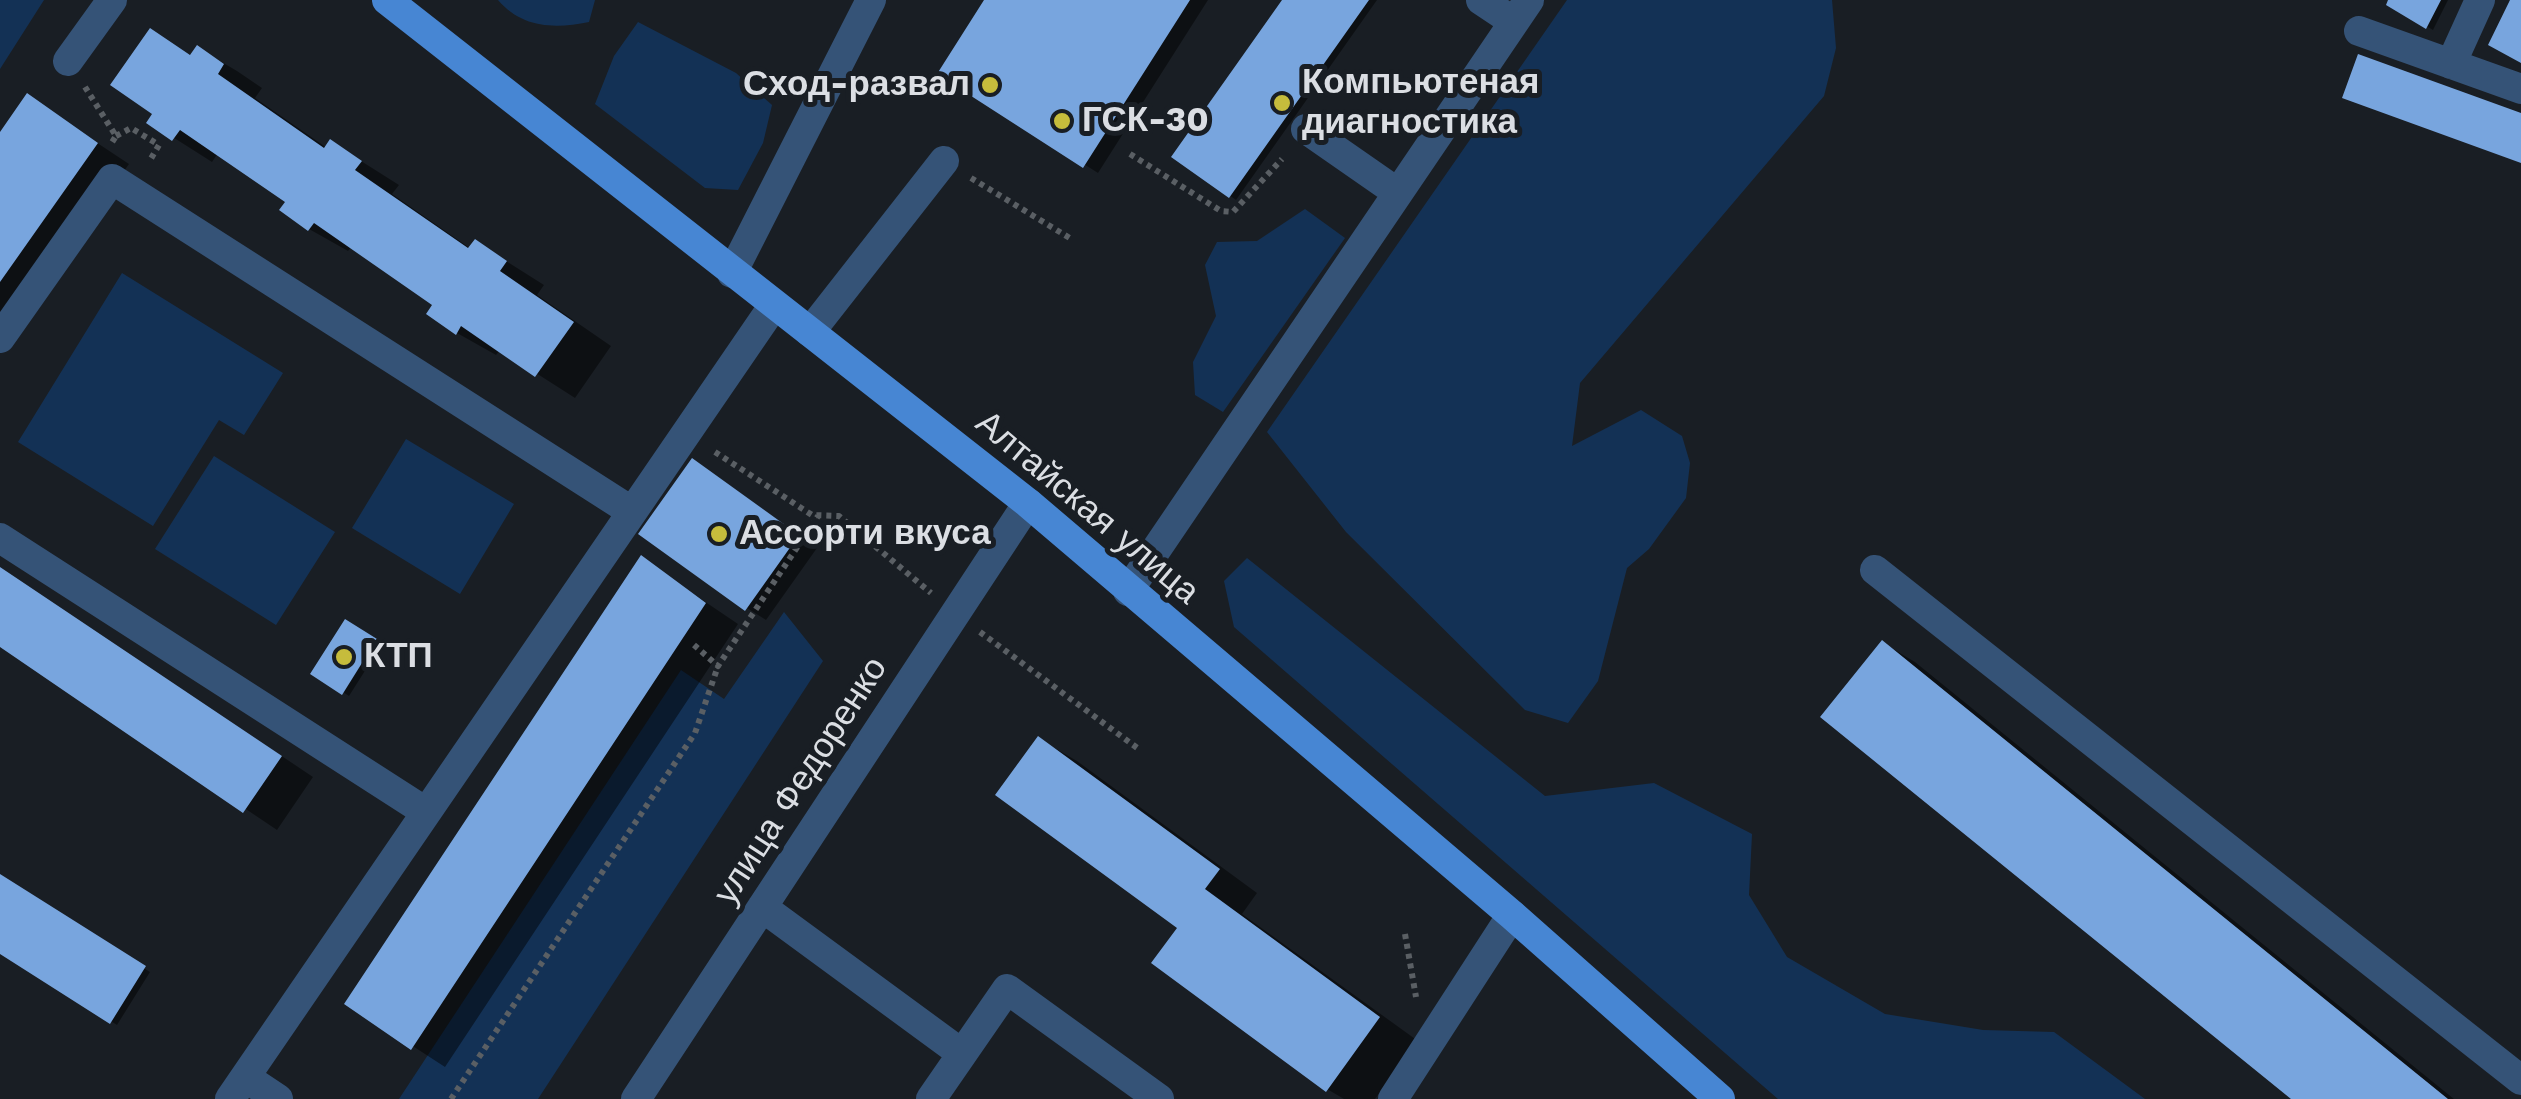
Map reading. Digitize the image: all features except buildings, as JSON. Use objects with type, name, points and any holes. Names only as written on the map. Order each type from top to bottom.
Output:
[{"type":"main road","name":"Алтайская улица","points":[[386,0],[1028,503],[1512,915],[1720,1099]]},
{"type":"street","points":[[68,60],[112,0]]},
{"type":"street","points":[[732,273],[871,0]]},
{"type":"street","points":[[1128,590],[1521,11],[1481,0]]},
{"type":"street","points":[[2451,64],[2480,0]]},
{"type":"street","points":[[2359,31],[2521,88]]},
{"type":"street","points":[[1306,129],[1398,193]]},
{"type":"street","points":[[810,332],[944,161]]},
{"type":"street","points":[[0,338],[112,179],[631,511]]},
{"type":"street","points":[[278,1099],[237,1088],[774,305]]},
{"type":"street","name":"улица Федоренко","points":[[636,1099],[1028,503]]},
{"type":"street","points":[[0,538],[426,812]]},
{"type":"street","points":[[1875,570],[2521,1080]]},
{"type":"street","points":[[762,908],[961,1053]]},
{"type":"street","points":[[1393,1099],[1512,915]]},
{"type":"street","points":[[931,1099],[1008,989],[1158,1099]]},
{"type":"path","points":[[68,60],[116,136],[95,168],[112,179]]},
{"type":"path","points":[[1130,154],[1221,211],[1233,212],[1282,160]]},
{"type":"path","points":[[944,161],[1073,240]]},
{"type":"path","points":[[685,432],[818,515],[839,516],[955,614],[1140,750]]},
{"type":"path","points":[[451,1099],[695,734],[718,666],[818,515]]},
{"type":"path","points":[[694,644],[718,666]]},
{"type":"shaded area","points":[[0,0],[44,0],[0,69]]},
{"type":"shaded area","points":[[498,0],[595,0],[589,22],[551,25],[517,16]]},
{"type":"shaded area","points":[[1567,0],[1832,0],[1836,48],[1824,96],[1580,383],[1572,446],[1641,410],[1682,436],[1690,463],[1686,498],[1649,549],[1627,568],[1598,681],[1568,723],[1525,710],[1346,532],[1267,432]]},
{"type":"shaded area","points":[[638,22],[736,73],[772,105],[763,143],[738,190],[705,188],[595,104],[614,56]]},
{"type":"shaded area","points":[[1305,209],[1345,238],[1223,412],[1195,395],[1193,362],[1216,316],[1205,265],[1217,242],[1257,241]]},
{"type":"shaded area","points":[[122,273],[283,373],[244,435],[219,420],[153,526],[18,442]]},
{"type":"shaded area","points":[[406,439],[514,504],[460,594],[352,528]]},
{"type":"shaded area","points":[[214,456],[335,532],[276,625],[155,549]]},
{"type":"shaded area","points":[[1247,558],[1545,796],[1654,783],[1752,834],[1749,895],[1787,957],[1885,1014],[1983,1030],[2054,1032],[2145,1099],[1778,1099],[1234,627],[1224,581]]},
{"type":"shaded area","points":[[784,612],[823,661],[538,1099],[399,1099],[681,670],[724,699]]},
{"type":"place","name":"Сход-развал","points":[[990,85]]},
{"type":"place","name":"Компьютеная диагностика","points":[[1282,103]]},
{"type":"place","name":"ГСК-30","points":[[1062,121]]},
{"type":"place","name":"Ассорти вкуса","points":[[719,534]]},
{"type":"place","name":"КТП","points":[[344,657]]}]
